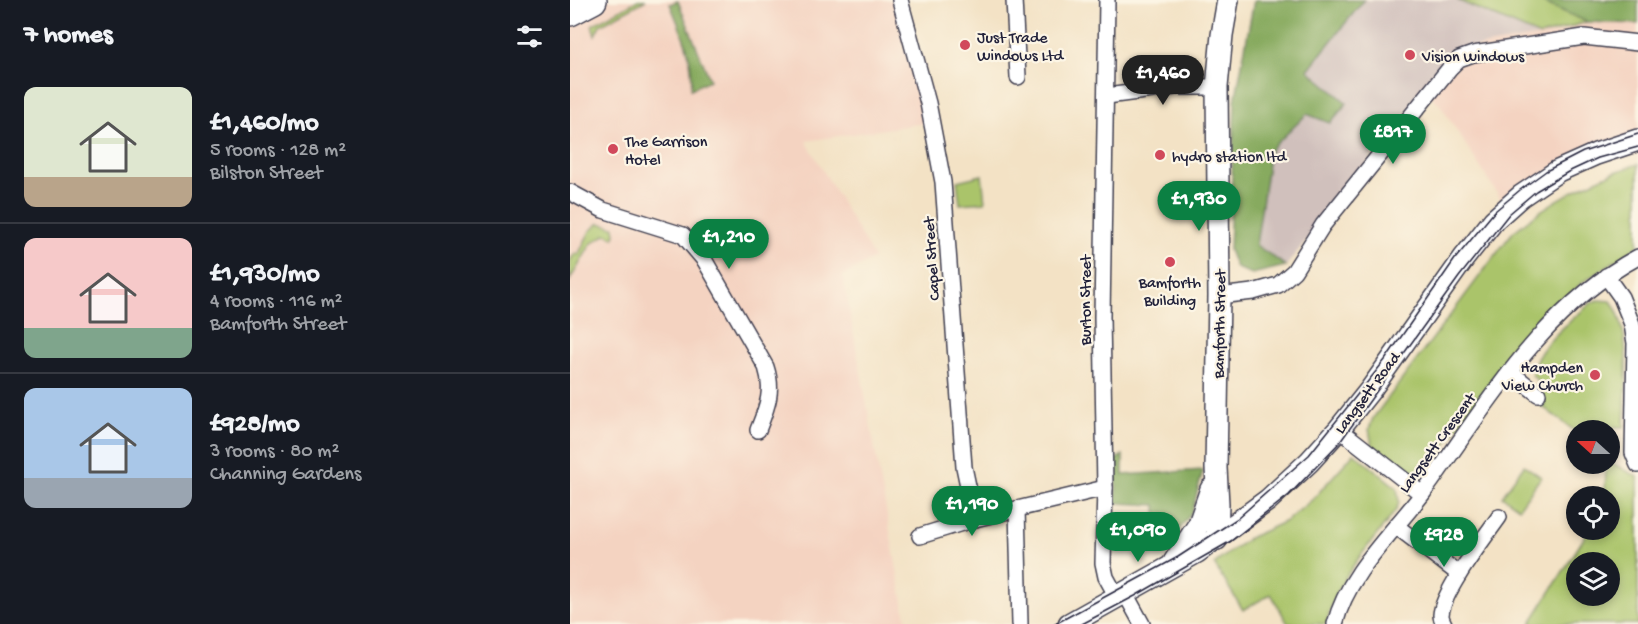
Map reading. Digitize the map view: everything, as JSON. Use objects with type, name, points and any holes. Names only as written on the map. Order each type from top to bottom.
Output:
[{"type":"highway","points":[[570,12],[593,0]]},
{"type":"street","name":"Capel Street","points":[[900,0],[928,103],[943,182],[964,467],[975,519]]},
{"type":"street","points":[[1014,0],[1018,77]]},
{"type":"street","name":"Burton Street","points":[[1107,0],[1102,305],[1106,488],[1103,563],[1106,577],[1143,624]]},
{"type":"street","name":"Bamforth Street","points":[[1217,539],[1219,296],[1217,87],[1228,0]]},
{"type":"street","points":[[1219,296],[1253,292],[1278,285],[1294,271],[1323,225],[1459,59],[1484,51],[1584,37],[1638,43]]},
{"type":"street","points":[[1107,96],[1175,87],[1217,87]]},
{"type":"street","name":"Langsett Road","points":[[1069,624],[1217,539],[1268,500],[1340,429],[1494,220],[1521,196],[1558,171],[1596,154],[1638,140]]},
{"type":"street","points":[[570,192],[603,210],[683,235],[695,248],[705,261],[766,367],[771,381],[770,394],[758,430]]},
{"type":"street","name":"Langsett Crescent","points":[[1335,624],[1351,586],[1422,494],[1510,372],[1551,323],[1606,276],[1638,257]]},
{"type":"street","points":[[1606,276],[1621,297],[1632,324],[1635,343],[1633,453],[1638,465]]},
{"type":"street","points":[[1510,372],[1538,394]]},
{"type":"street","points":[[1340,429],[1422,494]]},
{"type":"street","name":"Bamforth Street","points":[[1170,567],[1193,535],[1204,513],[1216,468]]},
{"type":"street","points":[[920,536],[975,519],[1106,488]]},
{"type":"street","points":[[1017,509],[1020,624]]},
{"type":"street","points":[[1444,624],[1441,616],[1445,602],[1459,574],[1499,517]]},
{"type":"street","points":[[1396,526],[1459,574]]},
{"type":"shaded area","points":[[575,0],[899,0],[925,123],[806,141],[874,258],[843,276],[907,624],[570,624],[570,2]]},
{"type":"shaded area","points":[[1364,0],[1457,0],[1540,36],[1463,49],[1440,69],[1286,266],[1256,245],[1270,149],[1307,114],[1347,103],[1307,70]]},
{"type":"shaded area","points":[[1587,22],[1638,24],[1638,134],[1502,201],[1439,103],[1423,90],[1440,69],[1463,49],[1558,33]]},
{"type":"green space","points":[[638,0],[646,0],[600,25],[595,35],[592,25]]},
{"type":"green space","points":[[1254,0],[1364,0],[1308,70],[1347,103],[1330,123],[1307,114],[1270,150],[1256,245],[1286,266],[1252,274],[1236,268],[1229,250],[1235,101]]},
{"type":"green space","points":[[1457,0],[1538,0],[1587,22],[1540,36]]},
{"type":"green space","points":[[1538,0],[1638,0],[1638,24],[1587,22]]},
{"type":"green space","points":[[678,1],[710,80],[691,89],[689,56],[670,4]]},
{"type":"green space","points":[[1638,164],[1638,246],[1583,282],[1531,330],[1467,413],[1431,467],[1423,471],[1409,472],[1372,445],[1369,429],[1373,418],[1512,233],[1571,192]]},
{"type":"green space","points":[[982,175],[985,202],[960,204],[957,181]]},
{"type":"green space","points":[[599,223],[614,227],[614,238],[606,234],[591,244],[570,280],[570,261],[575,253],[578,255],[590,231]]},
{"type":"green space","points":[[1597,300],[1611,301],[1618,313],[1622,328],[1626,362],[1624,427],[1620,427],[1620,420],[1566,420],[1566,424],[1532,399],[1544,387],[1532,375],[1539,355],[1564,327]]},
{"type":"green space","points":[[1354,453],[1397,488],[1399,502],[1396,510],[1346,576],[1332,606],[1327,622],[1330,624],[1288,624],[1271,594],[1243,610],[1214,564],[1249,538],[1286,521],[1313,499]]},
{"type":"green space","points":[[1123,455],[1123,475],[1203,470],[1192,512],[1170,542],[1158,553],[1156,505],[1116,503],[1116,459]]},
{"type":"green space","points":[[1524,465],[1541,477],[1519,508],[1502,496]]},
{"type":"green space","points":[[1620,467],[1638,477],[1638,624],[1530,624],[1566,567],[1566,606],[1620,606],[1620,552],[1575,552],[1583,540],[1620,540],[1620,486],[1605,486],[1606,474],[1620,474]]},
{"type":"tram line","points":[[1055,624],[1178,557],[1238,518],[1309,455],[1385,360],[1455,259],[1495,211],[1546,171],[1583,152],[1638,134]]},
{"type":"tram line","points":[[1082,624],[1231,541],[1289,495],[1340,442],[1459,277],[1509,214],[1536,191],[1568,172],[1598,158],[1638,147]]},
{"type":"place","name":"Just Trade Windows Ltd","points":[[965,45]]},
{"type":"place","name":"Vision Windows","points":[[1410,55]]},
{"type":"place","name":"The Garrison Hotel","points":[[613,149]]},
{"type":"place","name":"hydro station ltd","points":[[1160,155]]},
{"type":"place","name":"Bamforth Building","points":[[1170,262]]},
{"type":"place","name":"Hampden View Church","points":[[1595,375]]}]
